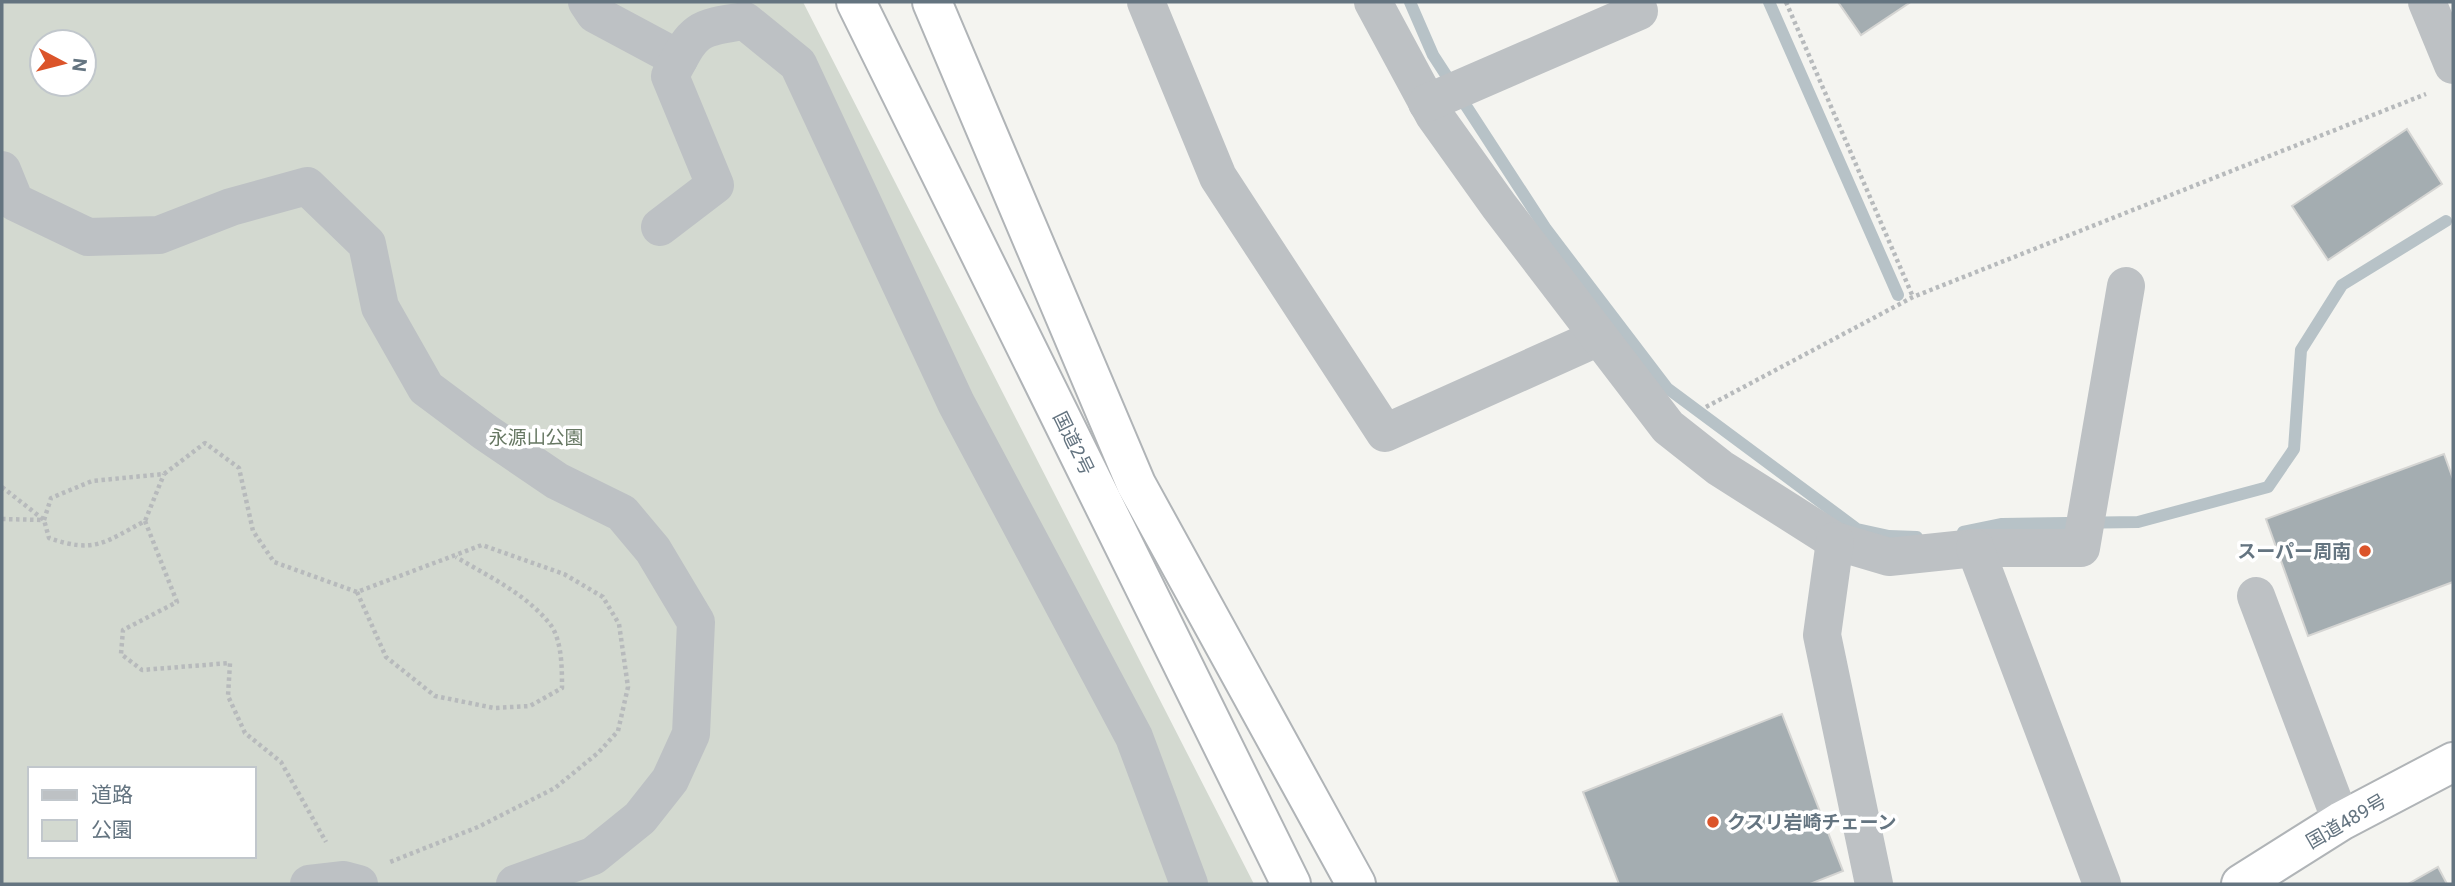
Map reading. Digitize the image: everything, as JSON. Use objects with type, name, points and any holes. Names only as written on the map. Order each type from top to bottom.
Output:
[{"type":"highway","name":"国道2号","points":[[856,2],[1291,884]]},
{"type":"highway","name":"国道2号","points":[[932,2],[1136,484],[1356,884]]},
{"type":"highway","name":"国道489号","points":[[2241,884],[2341,821],[2453,762]]},
{"type":"street","points":[[587,2],[595,14],[679,59]]},
{"type":"street","points":[[1146,2],[1218,177],[1385,433],[1599,337]]},
{"type":"street","points":[[1374,2],[1427,103],[1499,206],[1668,427],[1720,468],[1835,541],[1889,557],[1975,548],[2081,548],[2126,286]]},
{"type":"street","points":[[2427,2],[2441,79]]},
{"type":"street","points":[[1427,103],[1639,11]]},
{"type":"street","points":[[660,227],[715,185],[670,76],[694,34],[716,25],[745,21],[798,64],[956,402],[1134,737],[1189,884]]},
{"type":"street","points":[[2,170],[15,202],[88,237],[159,235],[231,207],[307,186],[367,244],[380,307],[426,388],[557,481],[622,513],[653,550],[696,622],[691,734],[670,780],[640,818],[593,856],[514,884]]},
{"type":"street","points":[[1835,541],[1822,635],[1874,884]]},
{"type":"street","points":[[1975,548],[2102,884]]},
{"type":"street","points":[[2256,596],[2341,821]]},
{"type":"path","points":[[1786,2],[1913,298]]},
{"type":"path","points":[[1668,427],[1913,298],[2441,79]]},
{"type":"path","points":[[145,521],[177,602],[123,630],[121,654],[142,670],[230,663],[228,696],[245,733],[281,762],[314,819],[337,883],[478,827],[555,788],[599,752],[618,731],[628,687],[619,624],[603,597],[564,574],[482,545],[357,592],[274,562],[253,531],[239,468],[205,443],[164,474],[145,521],[97,546],[73,547],[49,538],[44,520],[51,498],[92,481],[164,474]]},
{"type":"path","points":[[2,487],[44,520]]},
{"type":"path","points":[[2,519],[44,520]]},
{"type":"path","points":[[357,592],[386,657],[435,696],[494,709],[530,706],[562,688],[562,659],[551,625],[516,592],[455,556]]},
{"type":"green space","name":"永源山公園","points":[[2,2],[803,2],[1254,884],[2,884]]},
{"type":"building","points":[[1838,2],[1908,2],[1909,3],[1861,35]]},
{"type":"building","points":[[2407,129],[2442,184],[2328,260],[2292,206]]},
{"type":"building","name":"スーパー周南","points":[[2444,454],[2453,479],[2453,582],[2308,636],[2266,519]]},
{"type":"building","points":[[1782,714],[1843,871],[1810,884],[1619,884],[1583,792]]},
{"type":"building","points":[[2438,867],[2447,884],[2408,884]]},
{"type":"waterway","points":[[1410,2],[1433,55],[1546,229],[1667,388],[1857,529],[1889,536],[1917,537]]},
{"type":"waterway","points":[[1769,2],[1898,295]]},
{"type":"waterway","points":[[1963,532],[2002,524],[2138,522],[2268,487],[2294,449],[2301,350],[2342,285],[2446,221]]},
{"type":"place","name":"スーパー周南","points":[[2365,551]]},
{"type":"place","name":"クスリ岩崎チェーン","points":[[1713,822]]}]
